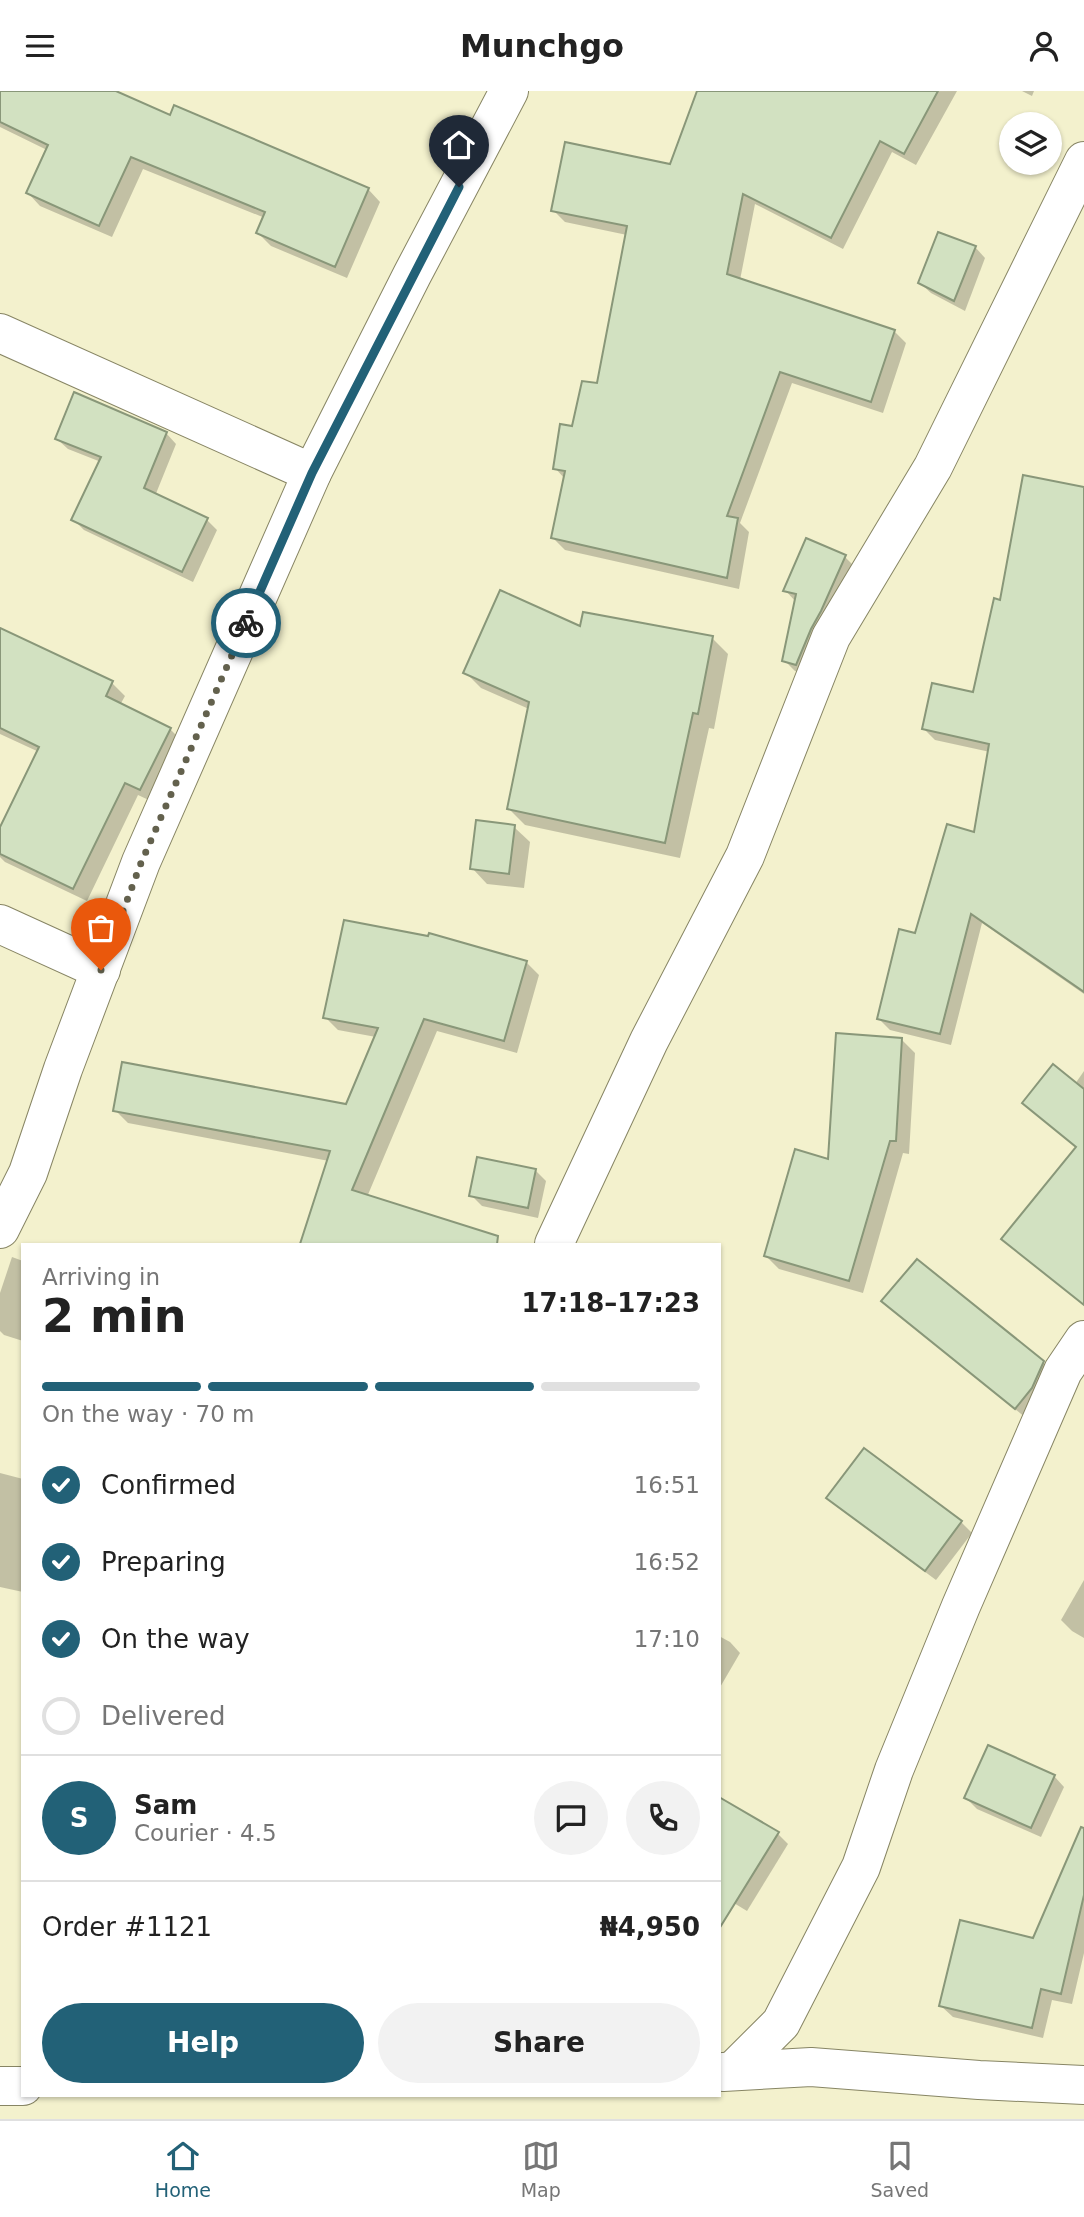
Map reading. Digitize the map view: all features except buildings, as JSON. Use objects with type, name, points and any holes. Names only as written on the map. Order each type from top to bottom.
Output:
[{"type":"street","points":[[0,1229],[28,1173],[141,863],[312,473],[509,91]]},
{"type":"street","points":[[554,1243],[649,1041],[745,856],[831,637],[933,467],[1084,161]]},
{"type":"street","points":[[0,333],[312,473]]},
{"type":"street","points":[[0,924],[101,970]]},
{"type":"street","points":[[726,2071],[781,2023],[861,1867],[894,1770],[967,1593],[1063,1371],[1084,1340]]},
{"type":"street","points":[[781,2023],[811,2067]]},
{"type":"street","points":[[726,2071],[811,2067],[1084,2085]]},
{"type":"street","points":[[0,2086],[21,2086]]},
{"type":"way so far","points":[[101,970],[141,863],[246,623]]},
{"type":"route","points":[[246,623],[312,473],[459,187]]}]
